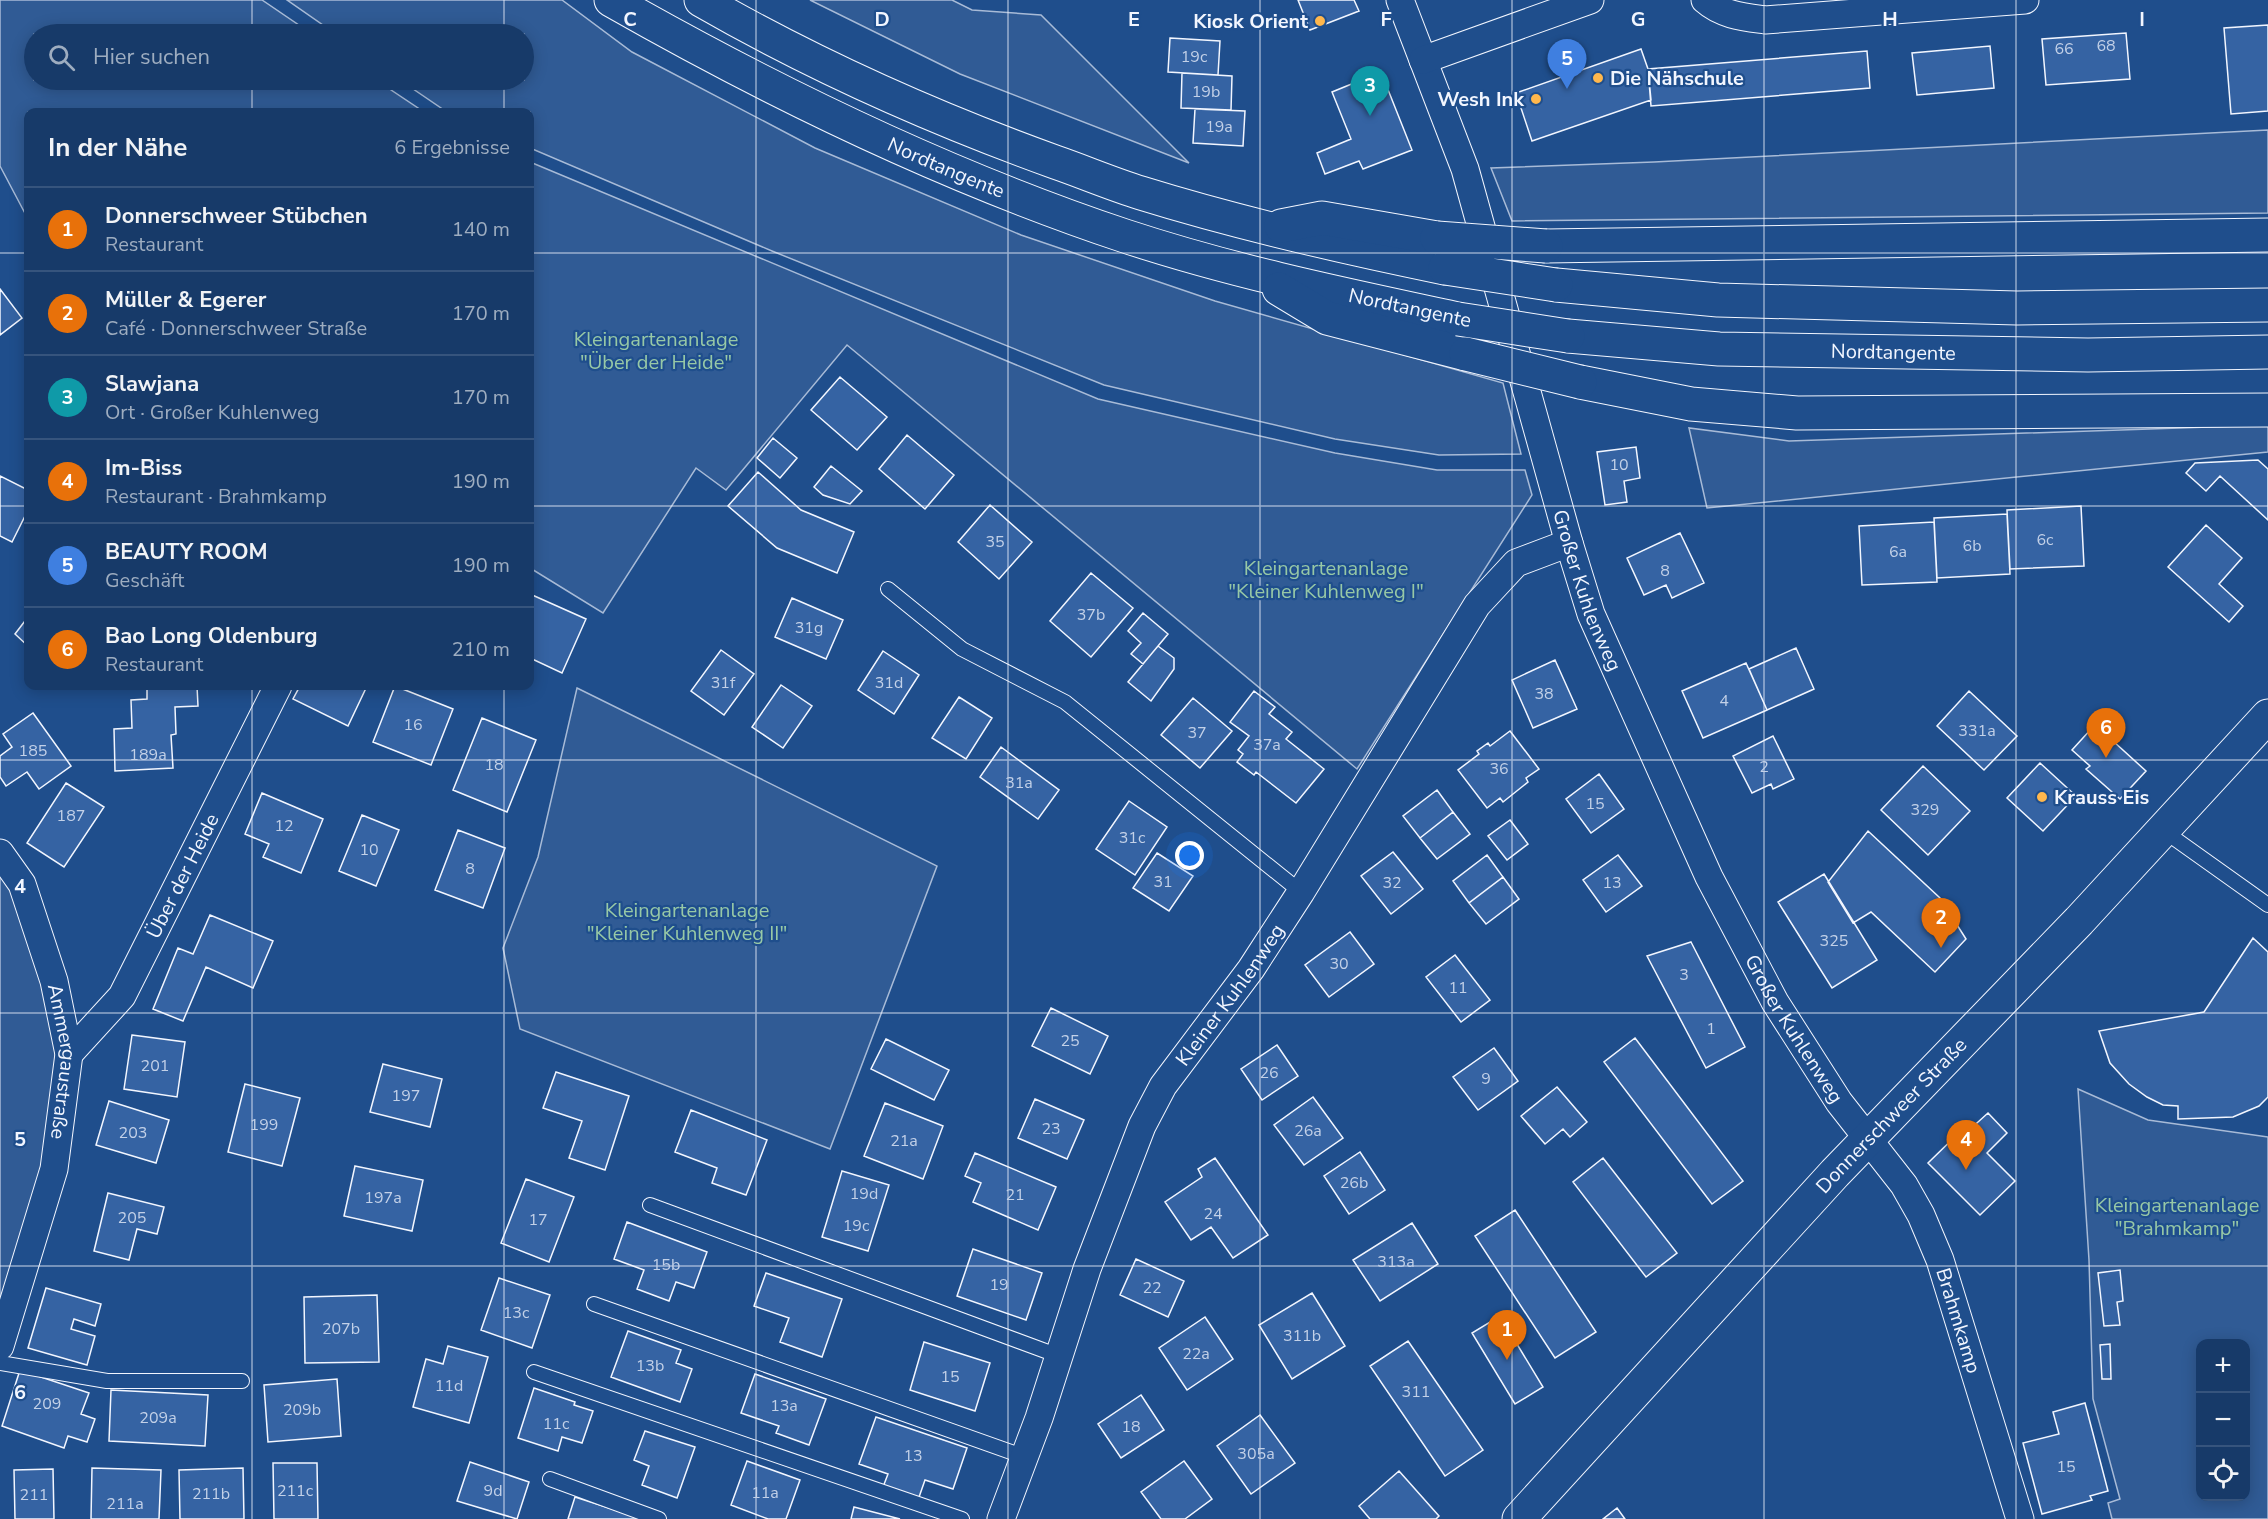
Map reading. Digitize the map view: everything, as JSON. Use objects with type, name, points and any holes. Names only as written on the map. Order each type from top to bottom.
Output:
[{"type":"main road","name":"Nordtangente","points":[[611,0],[728,66],[842,123],[986,185],[1125,236],[1257,275],[1458,320],[1568,336],[1719,349],[2088,355],[2268,352]]},
{"type":"main road","points":[[701,0],[750,28],[869,87],[1002,143],[1139,192],[1268,229],[1322,218],[1556,285],[1754,301],[2017,308],[2268,305]]},
{"type":"main road","points":[[1441,253],[1546,246],[2268,235]]},
{"type":"main road","points":[[1257,275],[1327,318],[1580,382],[1691,404],[1797,413],[2268,410]]},
{"type":"main road","name":"Donnerschweer Straße","points":[[1519,1519],[1866,1140],[2164,831],[2268,716]]},
{"type":"street","name":"Großer Kuhlenweg","points":[[1400,0],[1465,169],[1569,543],[1591,614],[1709,877],[1775,1002],[1866,1140]]},
{"type":"street","points":[[1423,60],[1590,0]]},
{"type":"street","points":[[1705,0],[1713,7],[1737,17],[1765,20],[2025,0]]},
{"type":"street","name":"Kleiner Kuhlenweg","points":[[1001,1519],[1025,1457],[1088,1269],[1142,1126],[1163,1086],[1251,969],[1301,892],[1477,605],[1516,563],[1569,543]]},
{"type":"street","name":"Über der Heide","points":[[69,1054],[122,996],[276,690]]},
{"type":"street","name":"Ammergaustraße","points":[[0,854],[22,884],[54,981],[69,1054],[54,1169],[0,1346]]},
{"type":"street","name":"Brahmkamp","points":[[1866,1140],[1904,1185],[1921,1215],[1940,1260],[2020,1519]]},
{"type":"lane","points":[[888,589],[962,649],[1065,702],[1301,892]]},
{"type":"lane","points":[[2164,831],[2268,905]]},
{"type":"lane","points":[[650,1205],[1059,1356]]},
{"type":"lane","points":[[594,1304],[1025,1457]]},
{"type":"lane","points":[[0,1363],[107,1381],[242,1382]]},
{"type":"lane","points":[[534,1372],[962,1519]]},
{"type":"lane","points":[[550,1479],[659,1519]]},
{"type":"shaded area","points":[[0,0],[262,0],[297,24],[24,24],[24,90],[391,90],[418,108],[24,108],[24,211],[0,166]]},
{"type":"shaded area","points":[[287,0],[562,0],[632,52],[815,148],[1021,235],[1215,301],[1503,383],[1521,454],[1439,455],[1335,439],[1104,385],[772,251],[534,150],[534,108],[441,108],[415,90],[534,90],[534,24],[322,24]]},
{"type":"shaded area","points":[[810,0],[952,0],[972,10],[1041,15],[1189,163],[960,74]]},
{"type":"shaded area","points":[[2268,130],[2268,213],[1512,221],[1491,168],[1654,162]]},
{"type":"shaded area","points":[[534,164],[1098,399],[1335,453],[1437,470],[1525,470],[1532,495],[1357,769],[847,345],[726,490],[696,468],[603,613],[534,570]]},
{"type":"shaded area","points":[[2268,425],[2268,452],[1707,508],[1689,428],[1789,441]]},
{"type":"shaded area","name":"Kleingartenanlage \"Kleiner Kuhlenweg II\"","points":[[577,688],[937,866],[830,1149],[520,1029],[503,948],[538,857]]},
{"type":"shaded area","points":[[0,869],[14,889],[47,988],[60,1056],[46,1167],[0,1314]]},
{"type":"shaded area","name":"Kleingartenanlage \"Brahmkamp\"","points":[[2078,1089],[2148,1120],[2268,1137],[2268,1519],[2112,1519],[2108,1503],[2120,1499],[2093,1399],[2089,1260]]},
{"type":"building","name":"Kiosk Orient","points":[[1298,0],[1354,0],[1359,11],[1310,30]]},
{"type":"building","points":[[2268,25],[2268,111],[2231,114],[2224,28]]},
{"type":"building","points":[[2126,33],[2130,79],[2046,85],[2042,39]]},
{"type":"building","points":[[1170,38],[1220,41],[1218,75],[1168,72]]},
{"type":"building","points":[[1990,46],[1994,88],[1917,95],[1912,53]]},
{"type":"building","points":[[1641,49],[1648,69],[1651,100],[1532,141],[1516,93]]},
{"type":"building","points":[[1867,51],[1870,88],[1651,106],[1648,69]]},
{"type":"building","points":[[1381,72],[1412,150],[1363,169],[1359,161],[1325,174],[1317,153],[1351,139],[1332,92]]},
{"type":"building","points":[[1182,73],[1232,76],[1231,110],[1181,108]]},
{"type":"building","points":[[1195,109],[1245,111],[1243,146],[1193,143]]},
{"type":"building","points":[[0,289],[22,318],[0,335]]},
{"type":"building","points":[[840,377],[887,417],[857,450],[811,410]]},
{"type":"building","points":[[907,435],[954,475],[925,509],[879,469]]},
{"type":"building","points":[[773,438],[797,458],[780,478],[757,458]]},
{"type":"building","points":[[1636,447],[1640,478],[1624,481],[1627,502],[1605,505],[1597,452]]},
{"type":"building","points":[[2258,460],[2268,469],[2268,520],[2220,476],[2206,491],[2186,473],[2195,463]]},
{"type":"building","points":[[831,466],[862,491],[850,504],[823,495],[814,487]]},
{"type":"building","points":[[758,472],[801,510],[854,532],[837,573],[777,548],[728,506]]},
{"type":"building","points":[[0,476],[24,488],[24,518],[12,542],[0,536]]},
{"type":"building","points":[[990,505],[1032,542],[999,579],[958,542]]},
{"type":"building","points":[[2081,506],[2084,566],[2010,569],[2007,510]]},
{"type":"building","points":[[2007,514],[2010,574],[1937,578],[1934,518]]},
{"type":"building","points":[[1934,522],[1937,582],[1862,585],[1859,526]]},
{"type":"building","points":[[2206,525],[2242,558],[2219,584],[2243,606],[2229,622],[2168,567]]},
{"type":"building","points":[[1680,533],[1704,583],[1672,598],[1666,585],[1644,595],[1627,558]]},
{"type":"building","points":[[1091,573],[1133,608],[1091,657],[1050,621]]},
{"type":"building","points":[[534,596],[586,619],[562,673],[534,660]]},
{"type":"building","points":[[792,598],[843,620],[826,659],[775,637]]},
{"type":"building","points":[[1143,613],[1168,634],[1143,664],[1131,654],[1141,643],[1128,631]]},
{"type":"building","points":[[24,622],[24,642],[15,634]]},
{"type":"building","points":[[1158,646],[1174,658],[1174,669],[1151,701],[1128,682]]},
{"type":"building","points":[[1796,648],[1814,689],[1767,710],[1749,669]]},
{"type":"building","points":[[721,650],[754,674],[724,715],[691,691]]},
{"type":"building","points":[[883,651],[919,675],[894,714],[858,690]]},
{"type":"building","points":[[1555,660],[1577,709],[1533,728],[1512,680]]},
{"type":"building","points":[[1746,663],[1767,710],[1703,738],[1682,691]]},
{"type":"building","points":[[781,685],[812,706],[783,748],[752,727]]},
{"type":"building","points":[[147,690],[197,690],[198,706],[175,707],[176,734],[171,735],[173,768],[115,771],[114,729],[132,728],[131,700],[147,699]]},
{"type":"building","points":[[298,690],[365,690],[348,726],[293,699]]},
{"type":"building","points":[[393,690],[405,690],[453,709],[431,765],[373,742]]},
{"type":"building","points":[[1254,691],[1275,707],[1269,714],[1292,732],[1286,739],[1324,769],[1296,803],[1256,772],[1254,775],[1237,762],[1243,754],[1238,750],[1249,736],[1230,722]]},
{"type":"building","points":[[1969,691],[2017,736],[1984,770],[1937,726]]},
{"type":"building","points":[[959,697],[992,718],[966,759],[932,738]]},
{"type":"building","points":[[1193,698],[1232,731],[1200,768],[1161,735]]},
{"type":"building","points":[[33,713],[71,766],[39,789],[27,772],[6,786],[0,777],[0,756],[12,747],[3,734]]},
{"type":"building","points":[[482,718],[536,740],[507,812],[453,790]]},
{"type":"building","points":[[2092,728],[2110,744],[2113,741],[2146,771],[2120,799],[2086,769],[2090,766],[2072,750]]},
{"type":"building","points":[[1510,731],[1539,769],[1526,778],[1528,782],[1503,802],[1500,798],[1487,808],[1458,770],[1479,754],[1477,751],[1488,743],[1490,746]]},
{"type":"building","points":[[1773,736],[1794,779],[1773,789],[1771,784],[1752,793],[1733,756]]},
{"type":"building","points":[[1001,747],[1059,790],[1038,819],[980,777]]},
{"type":"building","name":"Krauss Eis","points":[[2040,763],[2076,796],[2043,831],[2007,798]]},
{"type":"building","points":[[1923,766],[1970,811],[1928,855],[1881,810]]},
{"type":"building","points":[[1599,774],[1624,809],[1591,833],[1566,799]]},
{"type":"building","points":[[66,783],[104,807],[64,867],[27,843]]},
{"type":"building","points":[[1437,790],[1453,812],[1420,838],[1403,816]]},
{"type":"building","points":[[262,793],[323,819],[301,873],[263,857],[269,844],[245,834]]},
{"type":"building","points":[[1129,801],[1167,827],[1135,875],[1096,849]]},
{"type":"building","points":[[1453,812],[1470,834],[1437,859],[1420,838]]},
{"type":"building","points":[[362,815],[399,830],[376,886],[339,871]]},
{"type":"building","points":[[1510,820],[1528,844],[1507,860],[1488,836]]},
{"type":"building","points":[[458,830],[505,848],[483,908],[435,890]]},
{"type":"building","points":[[1868,831],[1940,898],[1966,939],[1935,972],[1871,912],[1853,923],[1828,882]]},
{"type":"building","points":[[1393,852],[1423,889],[1391,914],[1361,876]]},
{"type":"building","points":[[1157,853],[1193,876],[1169,911],[1133,888]]},
{"type":"building","points":[[1487,855],[1503,877],[1469,903],[1453,881]]},
{"type":"building","points":[[1618,855],[1642,886],[1606,912],[1583,880]]},
{"type":"building","points":[[1824,874],[1877,960],[1832,988],[1778,902]]},
{"type":"building","points":[[1503,877],[1519,899],[1486,924],[1469,903]]},
{"type":"building","points":[[210,915],[273,941],[253,988],[206,967],[183,1021],[153,1009],[178,948],[193,954]]},
{"type":"building","points":[[1350,932],[1374,964],[1329,997],[1305,965]]},
{"type":"building","points":[[2253,938],[2268,952],[2268,1097],[2259,1106],[2233,1117],[2178,1119],[2178,1106],[2163,1105],[2147,1097],[2129,1084],[2110,1063],[2099,1031],[2204,1012]]},
{"type":"building","points":[[1691,942],[1745,1047],[1706,1068],[1647,956]]},
{"type":"building","points":[[1455,955],[1490,1000],[1461,1022],[1426,977]]},
{"type":"building","points":[[1051,1008],[1108,1036],[1090,1074],[1032,1046]]},
{"type":"building","points":[[132,1035],[185,1042],[177,1097],[124,1089]]},
{"type":"building","points":[[1635,1038],[1743,1181],[1712,1204],[1604,1062]]},
{"type":"building","points":[[886,1039],[949,1070],[934,1100],[871,1069]]},
{"type":"building","points":[[1277,1045],[1298,1076],[1262,1100],[1241,1069]]},
{"type":"building","points":[[1494,1048],[1518,1081],[1478,1110],[1453,1077]]},
{"type":"building","points":[[383,1064],[442,1079],[430,1127],[370,1112]]},
{"type":"building","points":[[556,1072],[629,1096],[605,1170],[569,1158],[582,1121],[543,1108]]},
{"type":"building","points":[[245,1084],[300,1098],[282,1166],[228,1152]]},
{"type":"building","points":[[1557,1087],[1587,1122],[1570,1137],[1563,1129],[1545,1144],[1521,1116]]},
{"type":"building","points":[[1313,1097],[1343,1138],[1304,1165],[1274,1125]]},
{"type":"building","points":[[1035,1099],[1084,1120],[1067,1159],[1018,1138]]},
{"type":"building","points":[[109,1101],[169,1120],[156,1163],[96,1145]]},
{"type":"building","points":[[885,1103],[943,1126],[923,1179],[864,1156]]},
{"type":"building","points":[[691,1110],[767,1140],[746,1195],[712,1183],[717,1168],[675,1152]]},
{"type":"building","points":[[1988,1113],[2007,1133],[1987,1153],[2015,1181],[1980,1215],[1928,1163],[1964,1128],[1967,1132]]},
{"type":"building","points":[[1360,1152],[1385,1190],[1349,1214],[1324,1176]]},
{"type":"building","points":[[975,1153],[1056,1187],[1038,1230],[973,1202],[981,1183],[965,1176]]},
{"type":"building","points":[[1215,1158],[1268,1235],[1233,1258],[1211,1227],[1191,1240],[1165,1202],[1202,1177],[1198,1169]]},
{"type":"building","points":[[1603,1158],[1677,1253],[1646,1277],[1573,1182]]},
{"type":"building","points":[[355,1166],[423,1180],[412,1231],[344,1216]]},
{"type":"building","points":[[842,1171],[889,1185],[868,1251],[822,1237]]},
{"type":"building","points":[[526,1179],[574,1197],[549,1262],[501,1243]]},
{"type":"building","points":[[108,1193],[164,1207],[157,1234],[137,1229],[129,1260],[94,1251]]},
{"type":"building","points":[[1515,1210],[1596,1332],[1555,1358],[1475,1236]]},
{"type":"building","points":[[627,1222],[707,1252],[694,1288],[676,1282],[669,1301],[637,1289],[644,1270],[614,1259]]},
{"type":"building","points":[[1412,1223],[1438,1264],[1380,1301],[1353,1260]]},
{"type":"building","points":[[973,1249],[1042,1273],[1026,1320],[957,1296]]},
{"type":"building","points":[[1136,1259],[1184,1281],[1168,1317],[1120,1295]]},
{"type":"building","points":[[2120,1270],[2123,1301],[2117,1302],[2120,1325],[2104,1326],[2098,1273]]},
{"type":"building","points":[[766,1273],[842,1299],[822,1357],[780,1342],[789,1318],[754,1306]]},
{"type":"building","points":[[499,1278],[550,1295],[532,1348],[481,1330]]},
{"type":"building","points":[[46,1288],[101,1304],[95,1326],[74,1319],[71,1329],[95,1336],[87,1365],[28,1348]]},
{"type":"building","points":[[1312,1293],[1345,1346],[1292,1379],[1259,1325]]},
{"type":"building","points":[[377,1295],[379,1362],[305,1363],[304,1297]]},
{"type":"building","points":[[1500,1316],[1543,1387],[1515,1404],[1472,1333]]},
{"type":"building","points":[[1205,1317],[1233,1359],[1187,1390],[1159,1348]]},
{"type":"building","points":[[628,1331],[681,1350],[676,1363],[692,1369],[680,1402],[611,1377]]},
{"type":"building","points":[[1408,1341],[1483,1450],[1445,1476],[1370,1366]]},
{"type":"building","points":[[924,1342],[990,1363],[975,1411],[910,1390]]},
{"type":"building","points":[[2110,1344],[2111,1379],[2102,1379],[2100,1345]]},
{"type":"building","points":[[448,1346],[488,1357],[469,1423],[413,1407],[426,1359],[443,1364]]},
{"type":"building","points":[[20,1370],[89,1393],[81,1414],[95,1419],[87,1442],[68,1436],[64,1448],[2,1426]]},
{"type":"building","points":[[755,1374],[826,1399],[809,1445],[776,1433],[779,1426],[741,1413]]},
{"type":"building","points":[[337,1379],[341,1436],[268,1442],[264,1385]]},
{"type":"building","points":[[534,1388],[575,1402],[574,1405],[593,1411],[582,1443],[562,1437],[558,1451],[518,1438]]},
{"type":"building","points":[[111,1390],[208,1395],[205,1446],[109,1441]]},
{"type":"building","points":[[1141,1395],[1164,1430],[1121,1458],[1098,1424]]},
{"type":"building","points":[[2085,1403],[2108,1491],[2090,1496],[2092,1500],[2042,1514],[2023,1443],[2059,1434],[2053,1412]]},
{"type":"building","points":[[1260,1415],[1295,1463],[1251,1494],[1217,1446]]},
{"type":"building","points":[[876,1417],[967,1448],[953,1489],[925,1480],[918,1500],[883,1487],[888,1474],[859,1464]]},
{"type":"building","points":[[645,1431],[695,1447],[677,1498],[642,1485],[649,1466],[634,1460]]},
{"type":"building","points":[[747,1461],[800,1480],[786,1519],[768,1519],[731,1505]]},
{"type":"building","points":[[1184,1461],[1212,1499],[1185,1519],[1161,1519],[1141,1492]]},
{"type":"building","points":[[470,1462],[529,1482],[517,1519],[457,1501]]},
{"type":"building","points":[[273,1463],[317,1463],[318,1519],[274,1519]]},
{"type":"building","points":[[92,1468],[161,1470],[159,1519],[91,1519]]},
{"type":"building","points":[[243,1468],[244,1519],[180,1519],[179,1470]]},
{"type":"building","points":[[53,1469],[54,1519],[15,1519],[14,1470]]},
{"type":"building","points":[[1399,1471],[1439,1516],[1436,1519],[1370,1519],[1359,1506]]},
{"type":"building","points":[[575,1497],[637,1517],[637,1519],[568,1519]]},
{"type":"building","points":[[854,1507],[900,1519],[851,1519]]},
{"type":"building","points":[[1617,1508],[1625,1519],[1603,1519]]},
{"type":"place","name":"Kiosk Orient","points":[[1320,21]]},
{"type":"place","name":"Die Nähschule","points":[[1598,78]]},
{"type":"place","name":"BEAUTY ROOM","points":[[1567,89]]},
{"type":"place","name":"Wesh Ink","points":[[1536,99]]},
{"type":"place","name":"Slawjana","points":[[1370,116]]},
{"type":"place","name":"Bao Long Oldenburg","points":[[2106,758]]},
{"type":"place","name":"Krauss Eis","points":[[2042,797]]},
{"type":"place","name":"Müller & Egerer","points":[[1941,948]]},
{"type":"place","name":"Im-Biss","points":[[1966,1170]]},
{"type":"place","name":"Donnerschweer Stübchen","points":[[1507,1360]]},
{"type":"park label","name":"Kleingartenanlage \"Über der Heide\"","points":[[656,350]]},
{"type":"park label","name":"Kleingartenanlage \"Kleiner Kuhlenweg I\"","points":[[1326,580]]}]
